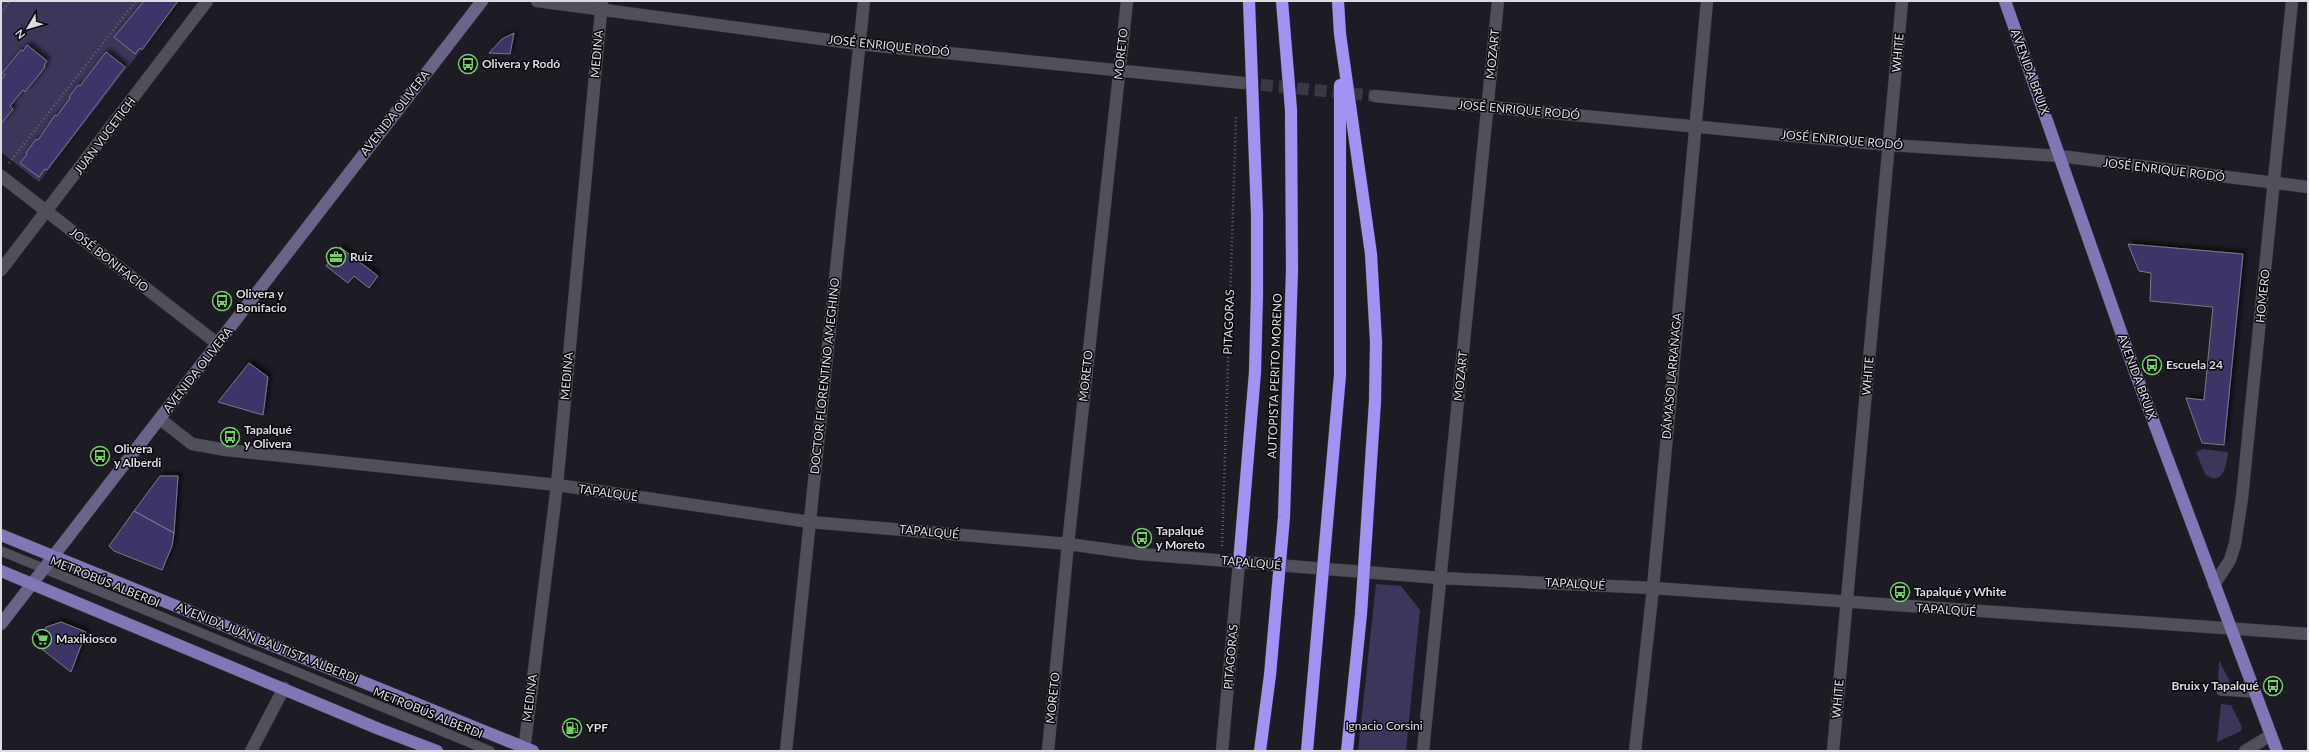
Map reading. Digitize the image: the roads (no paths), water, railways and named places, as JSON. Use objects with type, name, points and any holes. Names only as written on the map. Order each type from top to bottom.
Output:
[{"type":"highway","points":[[1239,563],[1255,372],[1257,293],[1257,215],[1249,1]]},
{"type":"highway","name":"AUTOPISTA PERITO MORENO","points":[[1260,751],[1270,675],[1284,517],[1292,270],[1291,110],[1282,1]]},
{"type":"highway","points":[[1308,751],[1340,375],[1340,34],[1338,1]]},
{"type":"highway","points":[[1340,34],[1371,254],[1376,342],[1375,401],[1363,591],[1347,751]]},
{"type":"main road","name":"AVENIDA OLIVERA","points":[[1,624],[482,1]]},
{"type":"main road","name":"AVENIDA BRUIX","points":[[2005,1],[2134,372],[2277,751]]},
{"type":"main road","name":"AVENIDA JUAN BAUTISTA ALBERDI","points":[[1,535],[527,750]]},
{"type":"main road","points":[[1,571],[379,729],[437,751]]},
{"type":"street","name":"JUAN VUCETICH","points":[[1,270],[47,212],[207,1]]},
{"type":"street","name":"JOSÉ ENRIQUE RODÓ","points":[[537,1],[602,6],[859,44],[1243,83]]},
{"type":"street","name":"DOCTOR FLORENTINO AMEGHINO","points":[[786,751],[864,1]]},
{"type":"street","name":"MORETO","points":[[1048,751],[1068,544],[1120,70],[1126,1]]},
{"type":"street","name":"MOZART","points":[[1423,751],[1498,1]]},
{"type":"street","name":"DÁMASO LARRAÑAGA","points":[[1635,751],[1653,588],[1706,1]]},
{"type":"street","name":"WHITE","points":[[1833,751],[1902,1]]},
{"type":"street","name":"HOMERO","points":[[2214,585],[2230,560],[2235,544],[2246,461],[2292,1]]},
{"type":"street","name":"MEDINA","points":[[527,750],[557,485],[602,6]]},
{"type":"street","name":"JOSÉ ENRIQUE RODÓ","points":[[1375,96],[1487,108],[1889,145],[2060,156],[2274,184],[2308,187]]},
{"type":"street","name":"JOSÉ BONIFACIO","points":[[3,173],[47,212],[218,344]]},
{"type":"street","name":"TAPALQUÉ","points":[[160,419],[192,444],[226,450],[557,485],[810,522],[1068,544],[1140,554],[1221,560],[1239,563],[1440,578],[1653,588],[2308,634]]},
{"type":"street","name":"PITAGORAS","points":[[1222,751],[1239,563]]},
{"type":"street","points":[[251,751],[284,688]]},
{"type":"street","points":[[2245,751],[2271,735]]},
{"type":"lane","name":"METROBÚS ALBERDI","points":[[1,552],[490,751]]},
{"type":"lane","points":[[2221,691],[2255,693]]},
{"type":"tunnel","points":[[1243,83],[1375,96]]},
{"type":"place","name":"Olivera y Rodó","points":[[468,64]]},
{"type":"place","name":"Ruiz","points":[[336,257]]},
{"type":"place","name":"Olivera y Bonifacio","points":[[222,301]]},
{"type":"place","name":"Escuela 24","points":[[2152,365]]},
{"type":"place","name":"Tapalqué y Olivera","points":[[230,437]]},
{"type":"place","name":"Olivera y Alberdi","points":[[100,456]]},
{"type":"place","name":"Tapalqué y Moreto","points":[[1142,538]]},
{"type":"place","name":"Tapalqué y White","points":[[1900,592]]},
{"type":"place","name":"Maxikiosco","points":[[42,639]]},
{"type":"place","name":"Bruix y Tapalqué","points":[[2273,686]]},
{"type":"place","name":"YPF","points":[[572,728]]},
{"type":"park label","name":"Ignacio Corsini","points":[[1384,726]]}]
